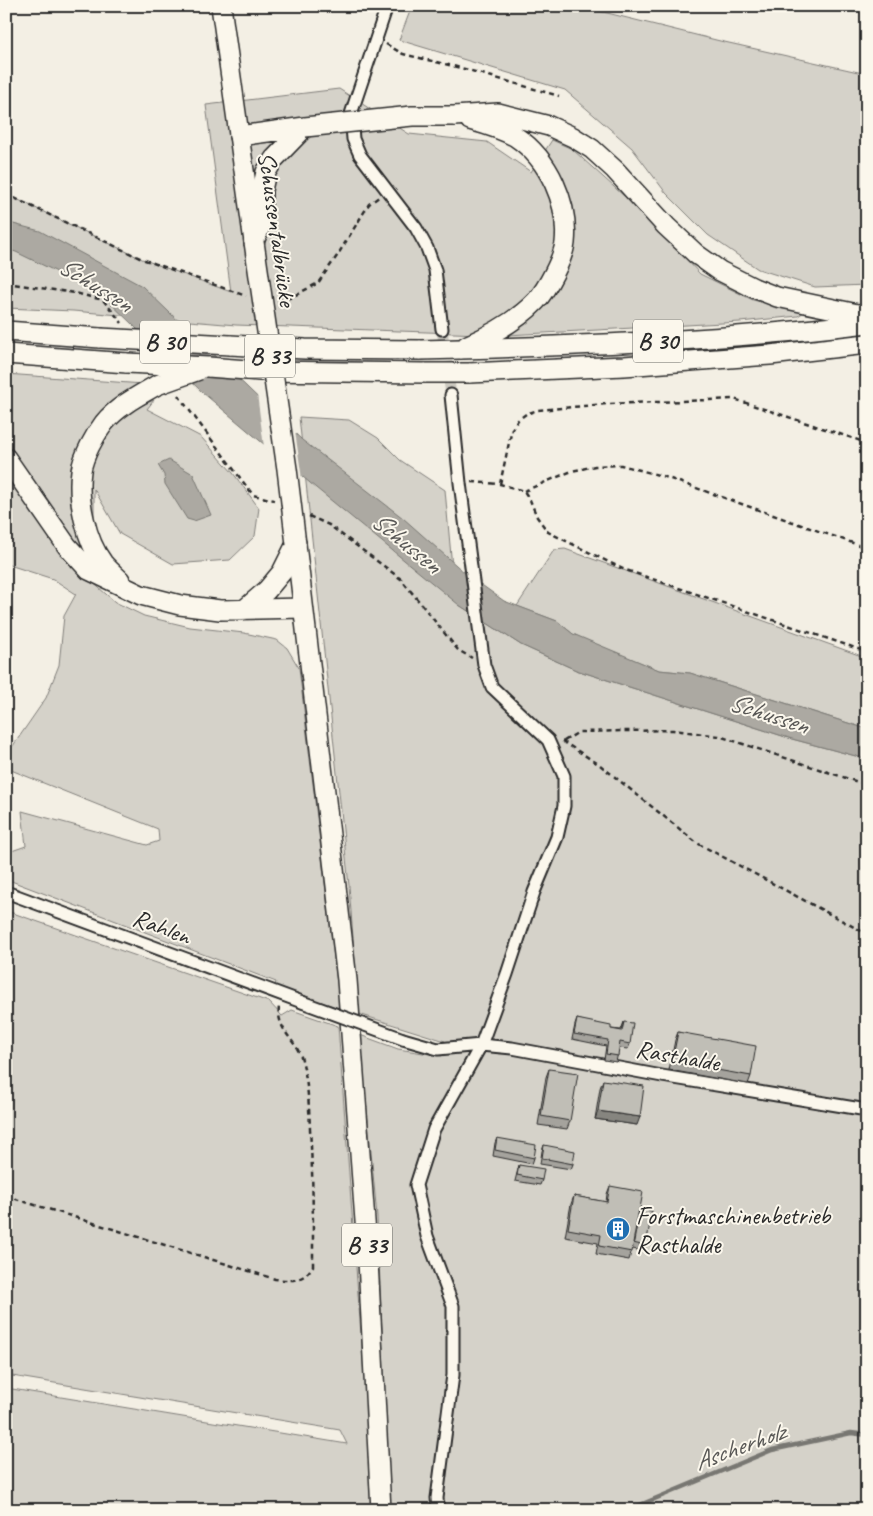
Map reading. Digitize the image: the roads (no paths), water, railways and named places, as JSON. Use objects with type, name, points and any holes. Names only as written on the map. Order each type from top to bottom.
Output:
[{"type":"main road","name":"Schussentalbrücke","points":[[222,6],[284,451],[303,608]]},
{"type":"main road","points":[[239,136],[412,116],[498,113],[549,126],[574,137],[592,149],[616,170],[666,226],[696,254],[720,271],[777,297],[861,319]]},
{"type":"main road","points":[[454,116],[492,126],[516,138],[537,156],[555,183],[564,216],[565,244],[553,277],[537,300],[512,321],[486,337],[460,349]]},
{"type":"main road","points":[[254,242],[262,222],[262,190],[266,172],[274,158],[305,127]]},
{"type":"main road","name":"B 30","points":[[6,331],[305,349],[421,350],[611,344],[861,319]]},
{"type":"main road","name":"B 30","points":[[6,354],[260,371],[469,373],[633,365],[770,355],[863,344]]},
{"type":"main road","points":[[128,588],[103,563],[89,537],[81,504],[81,471],[91,444],[104,423],[126,402],[157,385],[208,367]]},
{"type":"main road","points":[[6,458],[67,546],[89,570],[151,599],[180,606],[244,610],[303,608]]},
{"type":"main road","points":[[244,610],[267,590],[282,572],[296,544]]},
{"type":"main road","name":"B 33","points":[[303,608],[347,980],[368,1261],[381,1510]]},
{"type":"street","points":[[387,6],[351,114],[353,139],[360,155],[416,228],[427,248],[434,270],[442,329]]},
{"type":"street","points":[[438,1510],[437,1498],[453,1375],[453,1306],[427,1236],[416,1185],[434,1129],[481,1045],[534,892],[557,837],[564,806],[564,776],[548,740],[492,687],[484,665],[460,483],[451,395]]},
{"type":"street","name":"Rahlen","points":[[6,892],[403,1039]]},
{"type":"street","name":"Rasthalde","points":[[403,1039],[438,1049],[481,1045],[512,1048],[662,1076],[867,1110]]},
{"type":"water","name":"Schussen","points":[[6,222],[40,231],[142,286],[302,440],[403,518],[465,573],[504,601],[557,621],[573,634],[659,670],[690,673],[867,729],[867,759],[792,739],[576,670],[521,645],[459,605],[316,488],[202,392],[100,293],[16,252],[6,249]]},
{"type":"water","points":[[169,460],[193,474],[211,515],[194,521],[187,519],[165,484],[164,475],[158,465]]},
{"type":"waterway","name":"Ascherholz","points":[[628,1510],[772,1450],[851,1433],[867,1435]]},
{"type":"tunnel","points":[[442,329],[451,395]]},
{"type":"place","name":"Forstmaschinenbetrieb Rasthalde","points":[[618,1229]]}]
